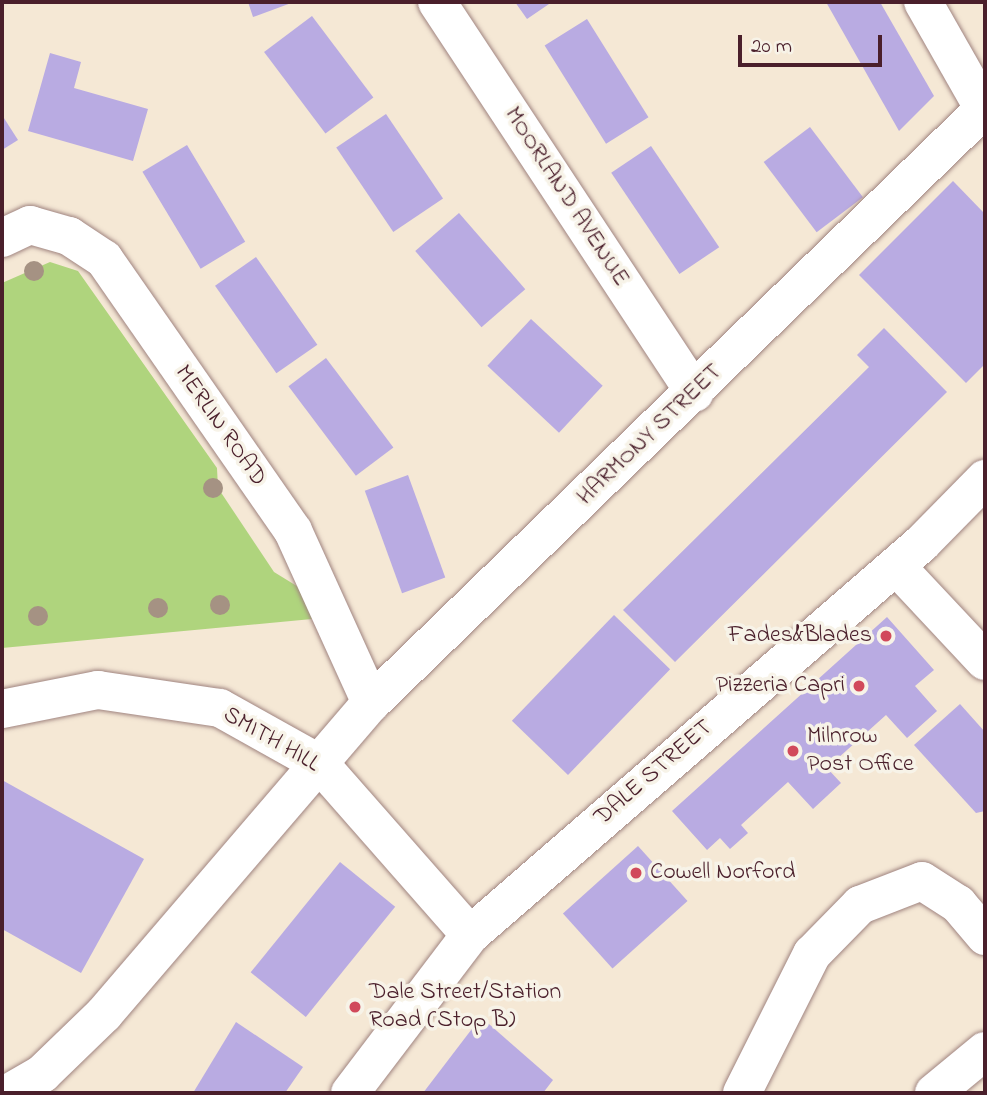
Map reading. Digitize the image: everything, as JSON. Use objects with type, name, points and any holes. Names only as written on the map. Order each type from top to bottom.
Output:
[{"type":"street","name":"MOORLAND AVENUE","points":[[437,2],[695,393]]},
{"type":"street","points":[[923,2],[984,110]]},
{"type":"street","name":"HARMONY STREET","points":[[9,1093],[75,1044],[372,703],[695,393],[984,110]]},
{"type":"street","name":"MERLIN ROAD","points":[[2,238],[30,225],[69,236],[104,259],[293,531],[372,703]]},
{"type":"street","name":"DALE STREET","points":[[350,1093],[470,935],[896,566],[985,479]]},
{"type":"street","points":[[896,566],[985,661]]},
{"type":"street","name":"SMITH HILL","points":[[2,709],[99,690],[220,708],[320,764],[470,935]]},
{"type":"street","points":[[742,1093],[812,954],[860,905],[922,881],[958,904],[985,936]]},
{"type":"street","points":[[934,1093],[985,1051]]},
{"type":"green space","points":[[50,262],[78,271],[217,468],[218,488],[274,572],[300,588],[312,619],[2,648],[2,283]]},
{"type":"building","points":[[248,2],[294,2],[253,17]]},
{"type":"building","points":[[515,2],[552,2],[527,19]]},
{"type":"building","points":[[826,2],[880,2],[934,96],[899,131]]},
{"type":"building","points":[[312,16],[373,97],[325,134],[264,52]]},
{"type":"building","points":[[587,19],[648,117],[606,144],[545,45]]},
{"type":"building","points":[[50,53],[81,62],[74,88],[148,109],[133,161],[28,131]]},
{"type":"building","points":[[386,114],[443,199],[393,232],[336,148]]},
{"type":"building","points":[[2,115],[18,140],[2,150]]},
{"type":"building","points":[[810,127],[863,197],[817,232],[764,162]]},
{"type":"building","points":[[187,145],[245,242],[201,269],[142,172]]},
{"type":"building","points":[[651,146],[719,247],[679,274],[611,173]]},
{"type":"building","points":[[953,181],[985,214],[985,364],[966,383],[859,275]]},
{"type":"building","points":[[459,213],[525,289],[481,327],[415,251]]},
{"type":"building","points":[[256,257],[317,345],[276,373],[215,286]]},
{"type":"building","points":[[531,319],[603,386],[559,433],[487,366]]},
{"type":"building","points":[[884,328],[947,392],[675,662],[623,610],[869,367],[857,355]]},
{"type":"building","points":[[326,358],[393,447],[356,476],[288,386]]},
{"type":"building","points":[[408,475],[445,577],[402,593],[365,491]]},
{"type":"building","points":[[614,615],[670,669],[568,775],[512,721]]},
{"type":"building","points":[[887,617],[934,670],[915,686],[937,711],[907,738],[886,715],[827,768],[841,783],[813,809],[788,782],[741,825],[748,833],[730,849],[720,838],[707,850],[672,811]]},
{"type":"building","points":[[960,704],[985,732],[985,811],[976,813],[914,745]]},
{"type":"building","points":[[2,780],[144,859],[81,973],[2,929]]},
{"type":"building","points":[[638,846],[688,901],[612,969],[563,914]]},
{"type":"building","points":[[340,862],[395,907],[306,1017],[251,972]]},
{"type":"building","points":[[481,1017],[553,1080],[543,1093],[423,1093]]},
{"type":"building","points":[[236,1022],[303,1067],[285,1093],[193,1093]]},
{"type":"place","name":"Fades&Blades","points":[[886,636]]},
{"type":"place","name":"Pizzeria Capri","points":[[859,686]]},
{"type":"place","name":"Milnrow Post Office","points":[[793,751]]},
{"type":"place","name":"Cowell Norford","points":[[636,873]]},
{"type":"place","name":"Dale Street/Station Road (Stop B)","points":[[355,1007]]}]
